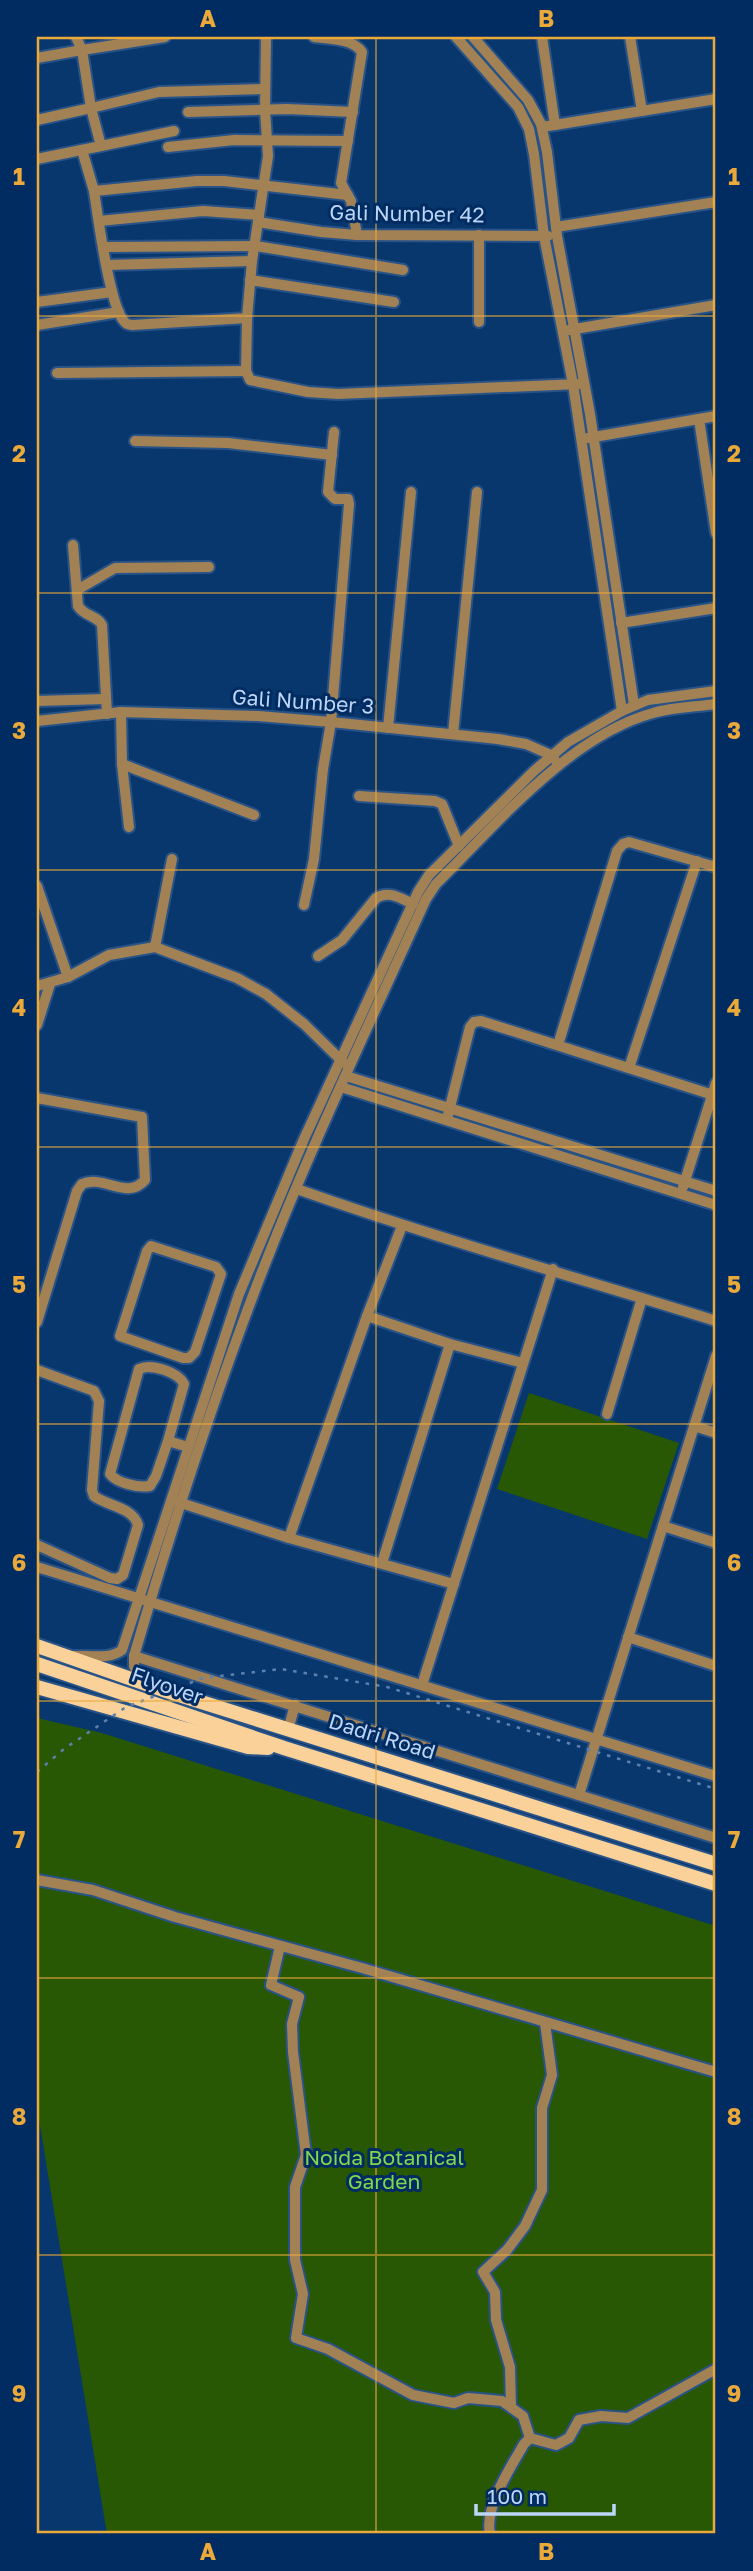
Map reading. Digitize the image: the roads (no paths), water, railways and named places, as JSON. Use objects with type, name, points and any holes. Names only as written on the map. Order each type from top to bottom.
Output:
[{"type":"main road","name":"Dadri Road","points":[[37,1646],[288,1730],[716,1864]]},
{"type":"main road","name":"Flyover","points":[[37,1664],[284,1748]]},
{"type":"main road","points":[[37,1686],[248,1747],[284,1748]]},
{"type":"main road","name":"Dadri Road","points":[[284,1748],[716,1884]]},
{"type":"street","points":[[76,37],[82,50],[91,108],[101,146]]},
{"type":"street","points":[[37,58],[165,37]]},
{"type":"street","points":[[266,37],[265,110],[268,156],[250,280],[246,371],[250,380],[308,392],[338,394],[586,383]]},
{"type":"street","points":[[314,37],[351,43],[362,52],[341,183],[348,195],[357,235]]},
{"type":"street","points":[[456,37],[517,107],[529,129],[544,236],[573,384],[622,711]]},
{"type":"street","points":[[473,37],[528,100],[542,127],[556,232],[586,383],[634,705]]},
{"type":"street","points":[[542,37],[555,125]]},
{"type":"street","points":[[630,37],[642,111]]},
{"type":"street","points":[[37,120],[159,92],[265,89]]},
{"type":"street","points":[[542,127],[716,99]]},
{"type":"street","points":[[188,111],[353,112]]},
{"type":"street","points":[[37,159],[174,131]]},
{"type":"street","points":[[168,147],[213,141],[268,139],[348,141]]},
{"type":"street","points":[[82,150],[113,292],[119,312],[126,323],[132,326],[247,318]]},
{"type":"street","points":[[93,191],[197,181],[348,195]]},
{"type":"street","name":"Gali Number 42","points":[[99,221],[192,211],[258,218],[321,232],[357,235],[544,236],[716,202]]},
{"type":"street","points":[[478,235],[479,322]]},
{"type":"street","points":[[104,247],[256,246],[403,270]]},
{"type":"street","points":[[107,265],[252,261]]},
{"type":"street","points":[[250,280],[394,302]]},
{"type":"street","points":[[37,302],[113,292]]},
{"type":"street","points":[[563,331],[716,306]]},
{"type":"street","points":[[37,325],[119,312]]},
{"type":"street","points":[[57,373],[246,371]]},
{"type":"street","points":[[581,439],[716,416]]},
{"type":"street","points":[[699,419],[716,533]]},
{"type":"street","points":[[304,905],[314,859],[323,769],[331,722],[349,504],[348,499],[335,499],[328,492],[334,432]]},
{"type":"street","points":[[135,442],[228,443],[332,454]]},
{"type":"street","points":[[388,728],[411,492]]},
{"type":"street","points":[[453,734],[477,492]]},
{"type":"street","points":[[72,545],[78,606],[82,613],[97,618],[102,625],[107,714]]},
{"type":"street","points":[[77,590],[115,568],[209,567]]},
{"type":"street","points":[[621,623],[716,608]]},
{"type":"street","points":[[177,1501],[188,1447],[239,1294],[304,1139],[429,875],[551,755],[568,742],[622,711],[648,700],[716,691]]},
{"type":"street","points":[[37,701],[105,699]]},
{"type":"street","points":[[64,1657],[108,1656],[120,1653],[144,1600],[177,1501],[248,1308],[345,1078],[426,899],[436,884],[573,752],[632,720],[654,713],[716,704]]},
{"type":"street","points":[[121,712],[122,764],[129,827]]},
{"type":"street","name":"Gali Number 3","points":[[37,721],[121,712],[331,722],[526,744],[551,755]]},
{"type":"street","points":[[551,755],[559,765]]},
{"type":"street","points":[[122,764],[254,815]]},
{"type":"street","points":[[359,796],[435,801],[442,804],[459,846]]},
{"type":"street","points":[[558,1045],[617,851],[623,844],[629,842],[716,867]]},
{"type":"street","points":[[155,947],[172,859]]},
{"type":"street","points":[[629,1068],[697,861]]},
{"type":"street","points":[[37,886],[68,977]]},
{"type":"street","points":[[318,956],[342,940],[376,898],[391,894],[413,904]]},
{"type":"street","points":[[37,986],[68,977],[109,955],[155,947],[237,978],[266,994],[304,1024],[341,1060],[345,1078]]},
{"type":"street","points":[[37,1025],[50,984]]},
{"type":"street","points":[[446,1121],[470,1027],[474,1022],[481,1021],[713,1095]]},
{"type":"street","points":[[345,1078],[716,1191]]},
{"type":"street","points":[[345,1078],[446,1121],[716,1205]]},
{"type":"street","points":[[681,1194],[716,1083]]},
{"type":"street","points":[[37,1098],[142,1117],[145,1180],[139,1187],[130,1190],[93,1182],[82,1184],[77,1191],[37,1322]]},
{"type":"street","points":[[297,1189],[401,1226],[553,1269],[716,1321]]},
{"type":"street","points":[[289,1538],[401,1226]]},
{"type":"street","points":[[151,1246],[219,1270],[221,1278],[195,1352],[189,1358],[183,1358],[120,1336],[147,1251],[151,1246]]},
{"type":"street","points":[[422,1685],[553,1269]]},
{"type":"street","points":[[607,1414],[642,1298]]},
{"type":"street","points":[[367,1316],[450,1344],[523,1363]]},
{"type":"street","points":[[382,1563],[450,1344]]},
{"type":"street","points":[[195,1352],[217,1360]]},
{"type":"street","points":[[579,1795],[716,1356]]},
{"type":"street","points":[[143,1366],[178,1376],[184,1384],[168,1441],[150,1486],[144,1488],[116,1480],[110,1474],[139,1369],[143,1366]]},
{"type":"street","points":[[37,1370],[94,1391],[99,1401],[92,1490],[94,1496],[129,1512],[136,1518],[138,1525],[122,1574],[117,1579],[37,1545]]},
{"type":"street","points":[[694,1426],[716,1433]]},
{"type":"street","points":[[168,1441],[188,1447]]},
{"type":"street","points":[[177,1501],[289,1538],[454,1584]]},
{"type":"street","points":[[663,1526],[716,1543]]},
{"type":"street","points":[[37,1567],[716,1776]]},
{"type":"street","points":[[142,1683],[134,1666],[134,1656],[144,1600]]},
{"type":"street","points":[[628,1637],[716,1666]]},
{"type":"street","points":[[134,1656],[716,1838]]},
{"type":"street","points":[[288,1730],[295,1705]]},
{"type":"street","points":[[37,1880],[93,1890],[175,1917],[448,1993],[716,2072]]},
{"type":"street","points":[[280,1946],[271,1984],[299,1997],[292,2024],[293,2052],[306,2155],[295,2187],[295,2260],[303,2294],[296,2338],[328,2349],[413,2395],[454,2403],[468,2398],[502,2401],[523,2416],[530,2438]]},
{"type":"street","points":[[511,2407],[510,2367],[496,2320],[495,2292],[483,2272],[507,2250],[525,2226],[542,2190],[542,2108],[552,2075],[545,2023]]},
{"type":"street","points":[[530,2438],[556,2445],[569,2438],[579,2420],[601,2416],[628,2418],[716,2369]]},
{"type":"street","points":[[490,2534],[488,2527],[498,2492],[524,2444],[530,2438]]},
{"type":"railway","points":[[37,1772],[64,1749],[126,1707],[203,1678],[281,1669],[387,1687],[716,1789]]},
{"type":"park label","name":"Noida Botanical Garden","points":[[384,2170]]}]
